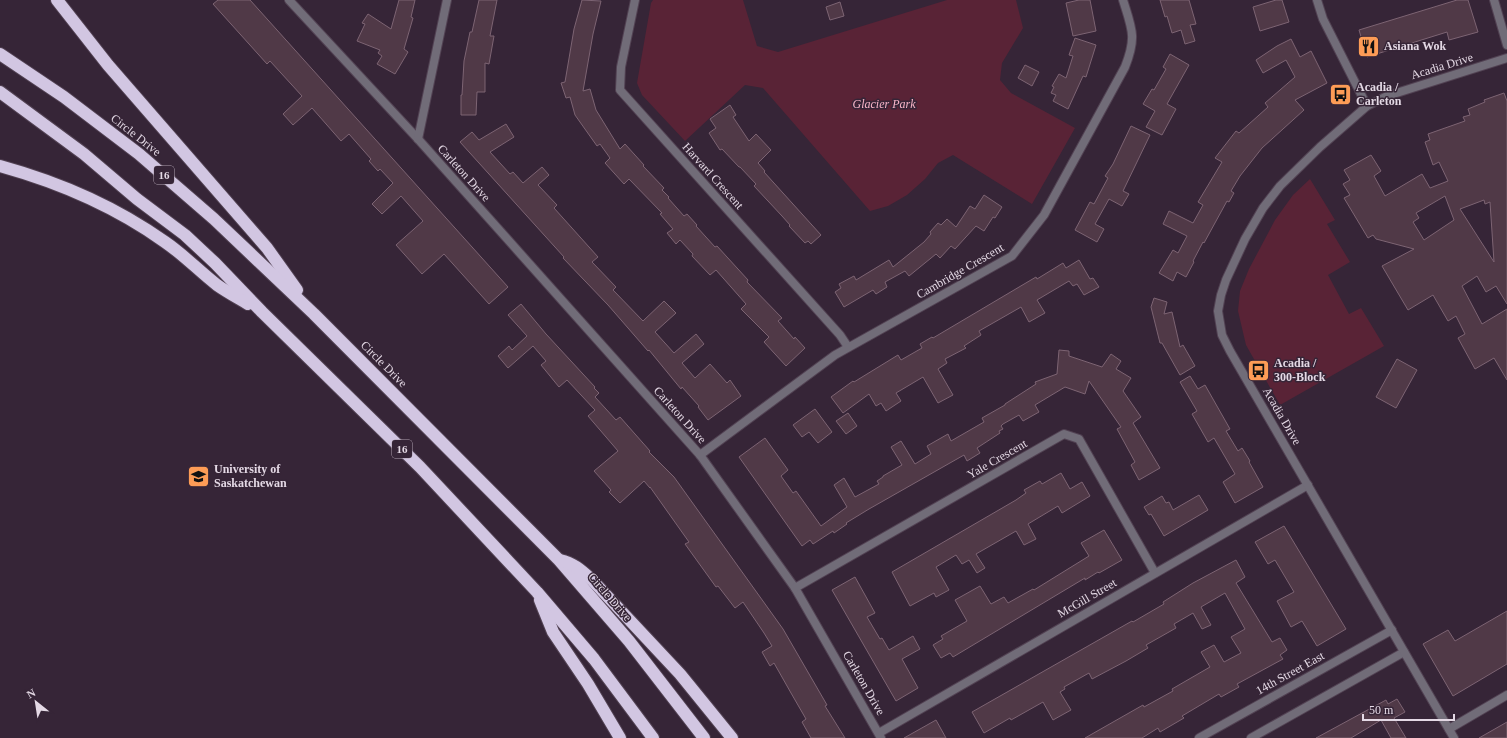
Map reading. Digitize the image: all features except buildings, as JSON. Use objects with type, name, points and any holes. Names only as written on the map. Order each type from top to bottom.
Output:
[{"type":"highway","points":[[57,0],[108,65],[267,248],[314,314]]},
{"type":"highway","name":"Circle Drive","points":[[0,54],[64,97],[139,154],[214,219],[314,314],[559,560],[629,641],[704,738]]},
{"type":"highway","name":"16","points":[[0,92],[84,154],[138,199],[185,235],[215,263],[262,312],[420,467],[537,592],[594,659],[653,738]]},
{"type":"highway","points":[[0,166],[58,185],[120,214],[151,232],[179,252],[218,285],[262,312]]},
{"type":"highway","points":[[559,560],[573,564],[592,580],[680,674],[732,738]]},
{"type":"highway","points":[[537,592],[553,632],[588,684],[620,738]]},
{"type":"street","name":"Carleton Drive","points":[[289,0],[418,139],[700,455],[795,588],[880,735]]},
{"type":"street","points":[[418,139],[448,0]]},
{"type":"street","name":"Harvard Crescent","points":[[634,0],[622,67],[620,90],[784,271],[840,335],[848,347]]},
{"type":"street","name":"Cambridge Crescent","points":[[700,455],[835,355],[1012,256],[1041,220],[1092,130],[1125,67],[1132,50],[1132,29],[1123,0]]},
{"type":"street","points":[[1317,0],[1323,19],[1367,106]]},
{"type":"street","points":[[1494,0],[1507,44]]},
{"type":"street","name":"Acadia Drive","points":[[1454,738],[1230,351],[1222,335],[1218,311],[1219,303],[1231,268],[1263,208],[1280,186],[1320,147],[1367,106],[1387,96],[1507,58]]},
{"type":"street","name":"Yale Crescent","points":[[795,588],[1064,434],[1079,439],[1155,573]]},
{"type":"street","name":"McGill Street","points":[[880,735],[1308,485]]},
{"type":"street","name":"14th Street East","points":[[1199,738],[1392,630]]},
{"type":"street","points":[[1251,738],[1404,652]]},
{"type":"street","points":[[1449,729],[1507,695]]},
{"type":"green space","name":"Glacier Park","points":[[653,0],[743,0],[757,46],[778,52],[947,0],[1016,0],[1023,28],[1002,63],[1000,80],[1011,93],[1075,128],[1032,204],[953,155],[938,163],[925,179],[907,195],[888,206],[870,211],[763,88],[745,85],[685,141],[642,95],[637,83],[651,3]]},
{"type":"green space","points":[[1310,179],[1335,220],[1327,224],[1350,262],[1328,275],[1349,314],[1361,308],[1384,346],[1280,405],[1246,345],[1238,311],[1240,291],[1249,269],[1275,220],[1293,195]]},
{"type":"place","name":"Asiana Wok","points":[[1368,46]]},
{"type":"place","name":"Acadia / Carleton","points":[[1341,94]]},
{"type":"place","name":"Acadia / 300-Block","points":[[1259,370]]},
{"type":"place","name":"University of Saskatchewan","points":[[198,476]]}]
